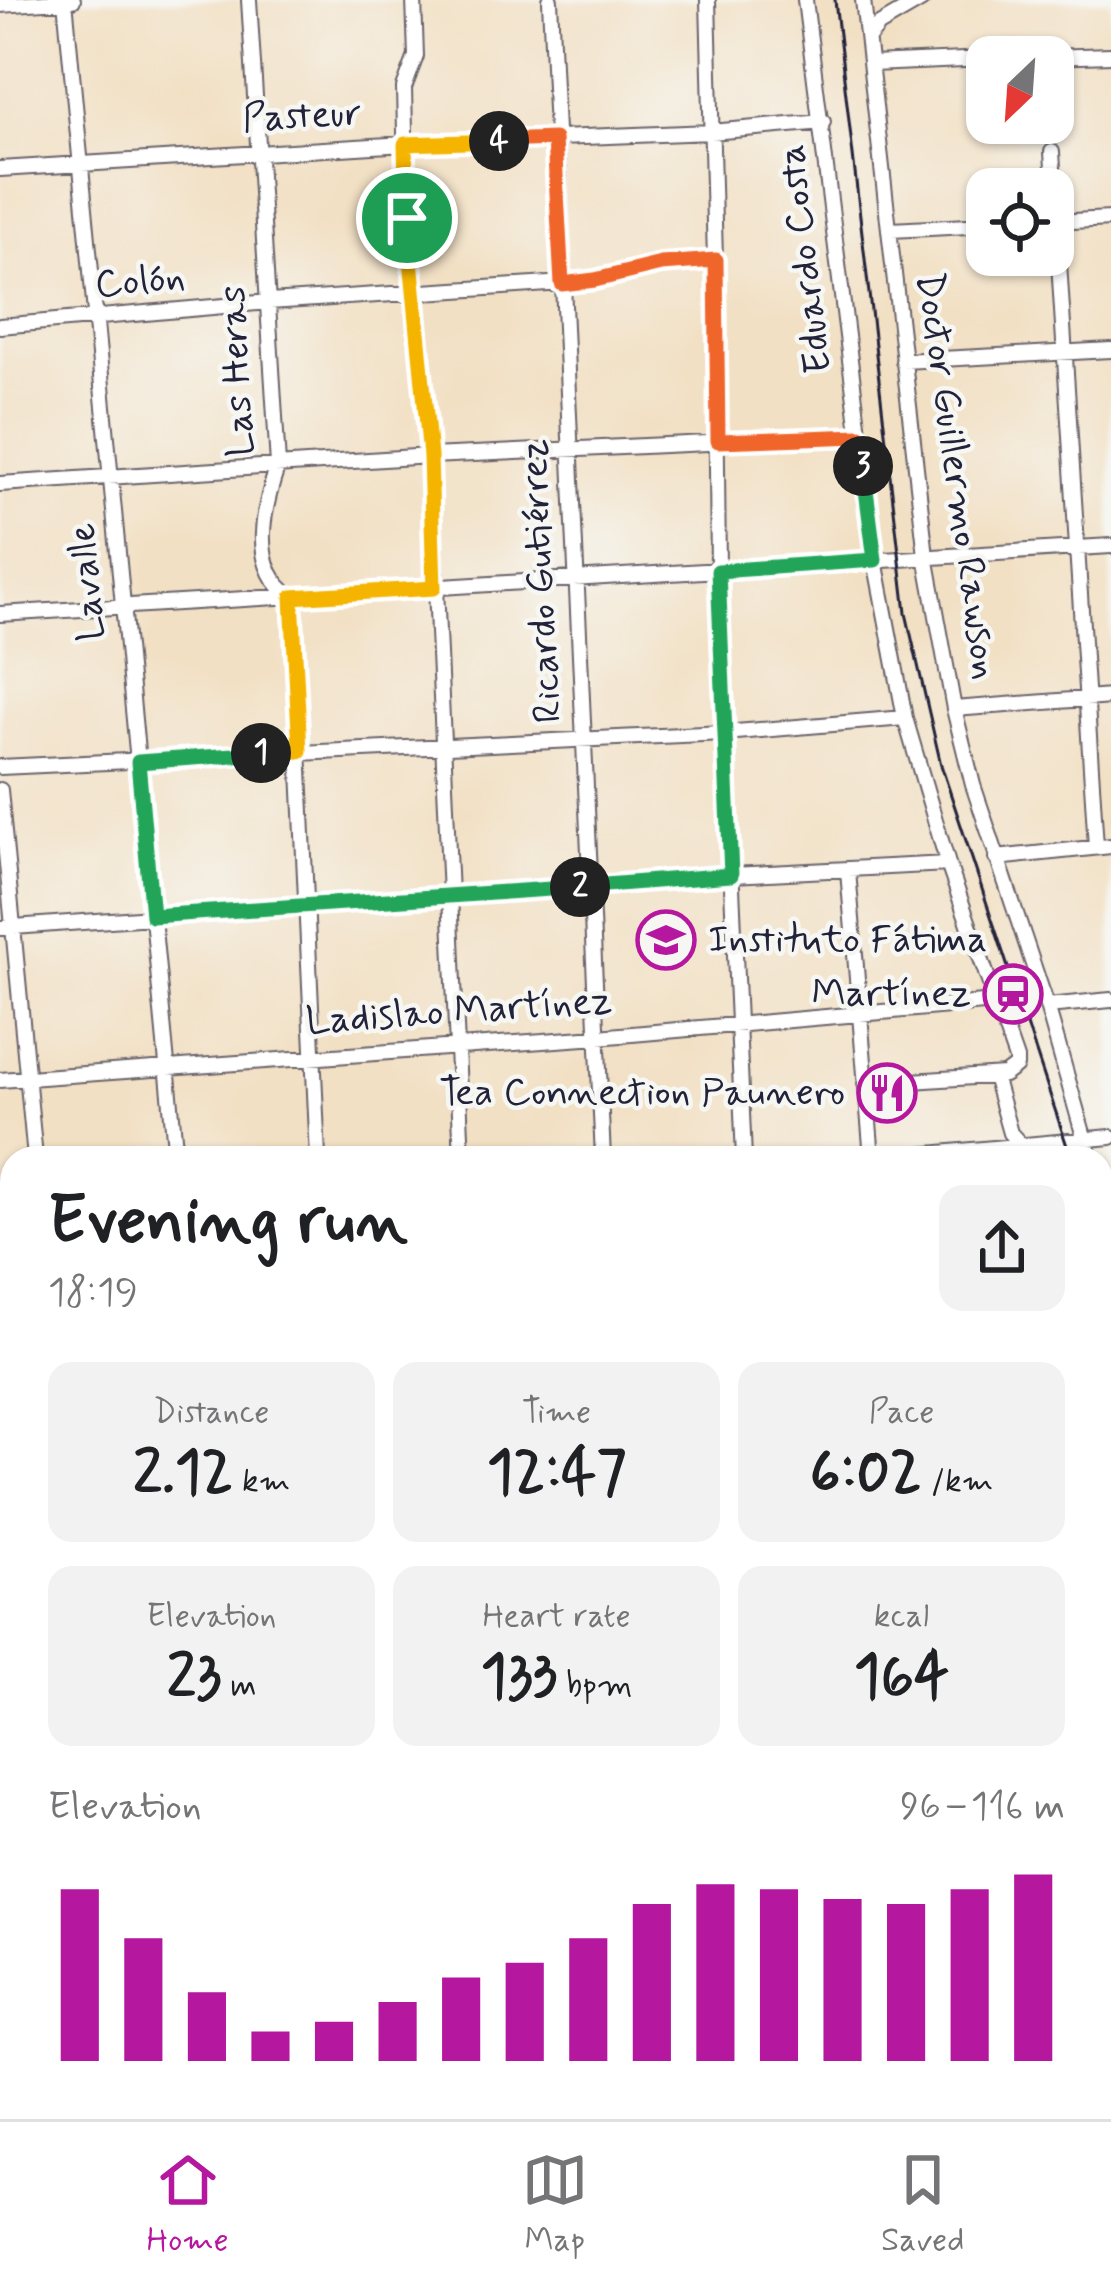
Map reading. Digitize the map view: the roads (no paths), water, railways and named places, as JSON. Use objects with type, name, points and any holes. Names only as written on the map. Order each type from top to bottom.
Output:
[{"type":"street","points":[[0,5],[69,0]]},
{"type":"street","name":"Lavalle","points":[[69,0],[80,164],[175,1146]]},
{"type":"street","name":"Las Heras","points":[[249,0],[278,465],[264,505],[265,556],[276,585],[292,597],[317,1146]]},
{"type":"street","points":[[414,0],[417,40],[404,88],[407,218],[430,456],[461,1146]]},
{"type":"street","name":"Ricardo Gutiérrez","points":[[550,0],[603,1146]]},
{"type":"street","points":[[708,0],[718,571],[744,1146]]},
{"type":"street","name":"Eduardo Costa","points":[[806,0],[875,560],[905,718],[948,864],[1014,1051],[1016,1066],[994,1076]]},
{"type":"street","name":"Doctor Guillermo Rawson","points":[[863,0],[926,556],[954,709],[1088,1146]]},
{"type":"street","points":[[868,38],[922,0]]},
{"type":"street","points":[[1074,56],[1111,55]]},
{"type":"street","points":[[872,64],[966,60]]},
{"type":"street","name":"Pasteur","points":[[0,169],[824,122]]},
{"type":"street","points":[[1052,152],[1053,168]]},
{"type":"street","points":[[1074,221],[1111,219]]},
{"type":"street","points":[[891,230],[966,226]]},
{"type":"street","name":"Colón","points":[[0,326],[269,302],[562,284],[661,264],[716,260]]},
{"type":"street","points":[[996,858],[1104,847],[1086,699],[1059,276]]},
{"type":"street","points":[[903,361],[1111,350]]},
{"type":"street","points":[[0,484],[568,448],[860,436]]},
{"type":"street","points":[[0,614],[1111,546]]},
{"type":"street","points":[[954,709],[1111,697]]},
{"type":"street","points":[[0,766],[724,733],[905,718]]},
{"type":"street","points":[[0,790],[6,928],[34,1146]]},
{"type":"street","points":[[6,928],[731,875],[948,864]]},
{"type":"street","points":[[848,871],[871,1146]]},
{"type":"street","points":[[1047,1006],[1111,1000]]},
{"type":"street","name":"Ladislao Martínez","points":[[0,1080],[598,1037],[995,1002]]},
{"type":"street","points":[[866,1084],[994,1076],[1010,1133],[1021,1145]]},
{"type":"street","points":[[1011,1146],[1111,1137]]},
{"type":"railway","points":[[835,0],[906,613],[941,765],[1067,1146]]},
{"type":"place","name":"Instituto Fátima","points":[[666,940]]},
{"type":"place","name":"Martínez","points":[[1013,994]]},
{"type":"place","name":"Tea Connection Paunero","points":[[887,1093]]}]
